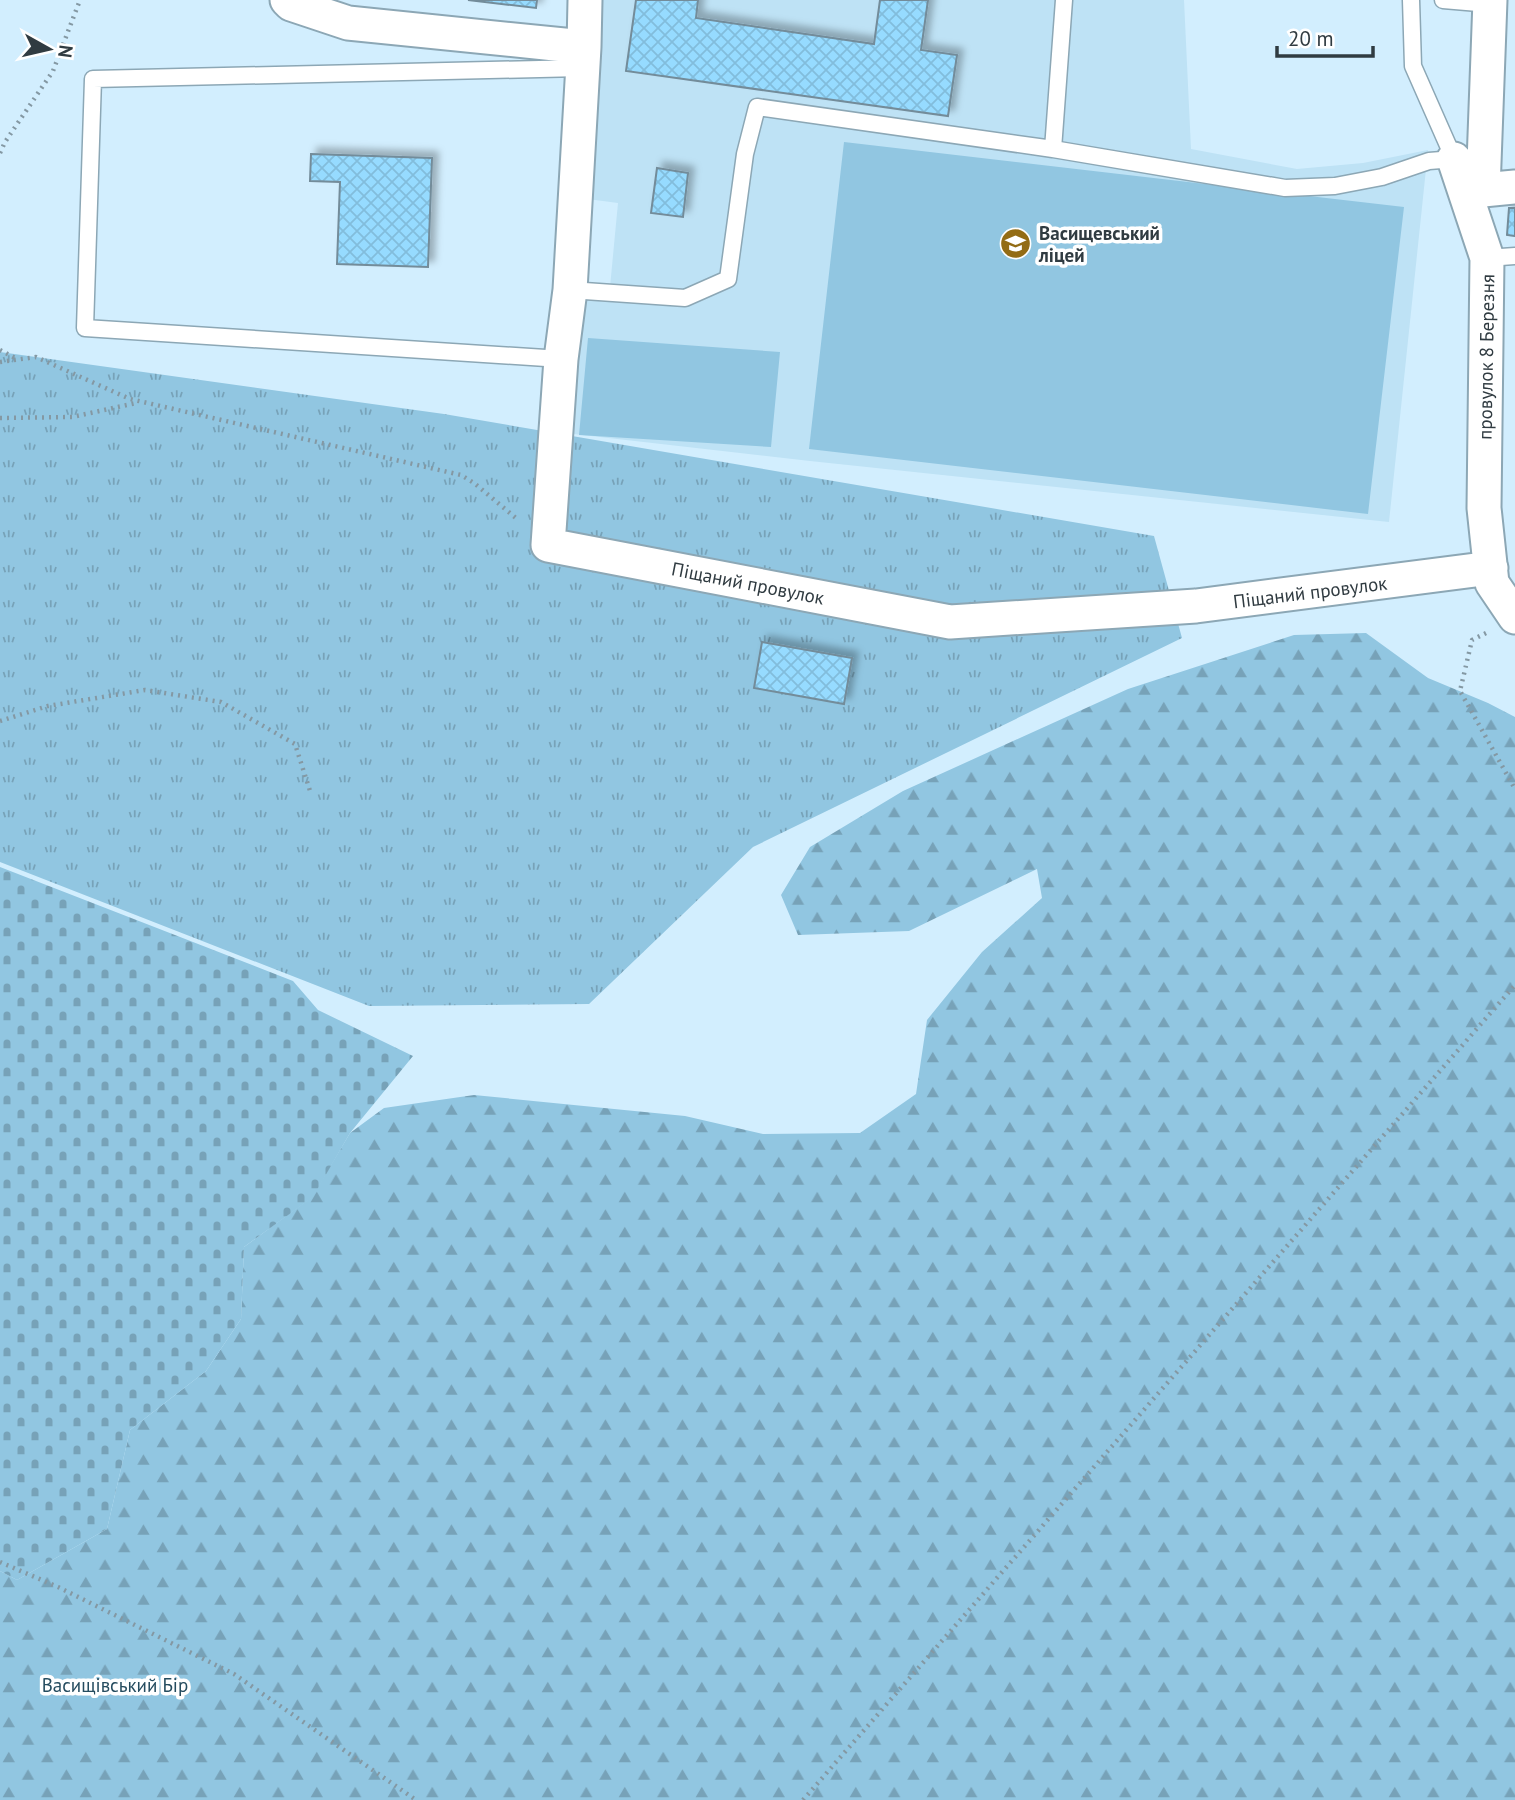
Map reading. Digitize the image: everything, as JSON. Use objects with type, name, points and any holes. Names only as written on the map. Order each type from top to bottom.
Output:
[{"type":"street","points":[[286,0],[348,23],[583,58]]},
{"type":"street","points":[[548,545],[561,359],[570,290],[585,0]]},
{"type":"street","points":[[1490,2],[1499,189]]},
{"type":"street","points":[[1454,159],[1499,189]]},
{"type":"street","name":"провулок 8 Березня","points":[[1454,159],[1501,257],[1500,519],[1491,568],[1504,623]]},
{"type":"street","name":"Піщаний провулок","points":[[548,545],[950,622],[1196,606],[1491,568]]},
{"type":"lane","points":[[1053,149],[1064,0]]},
{"type":"lane","points":[[570,290],[685,298],[728,279],[745,154],[758,107],[1053,149],[1285,188],[1335,187],[1382,177],[1429,161],[1454,159],[1413,66],[1411,0]]},
{"type":"lane","points":[[1443,0],[1490,2]]},
{"type":"lane","points":[[561,359],[85,328],[93,79],[583,58]]},
{"type":"path","points":[[0,153],[53,71],[80,0]]},
{"type":"path","points":[[0,351],[16,359]]},
{"type":"path","points":[[0,362],[36,357],[130,399],[461,475],[548,545]]},
{"type":"path","points":[[0,418],[72,417],[141,402]]},
{"type":"path","points":[[1504,623],[1472,640],[1460,691],[1515,789]]},
{"type":"path","points":[[0,721],[48,706],[145,690],[221,702],[295,744],[312,794]]},
{"type":"path","points":[[803,1800],[1515,985]]},
{"type":"path","points":[[0,1562],[58,1587],[234,1674],[416,1800]]},
{"type":"shaded area","name":"Васищевський ліцей","points":[[591,0],[1184,0],[1191,149],[1297,169],[1363,163],[1428,150],[1389,522],[556,432],[575,285],[610,287],[618,203],[580,198]]},
{"type":"green space","points":[[844,142],[1404,207],[1368,514],[809,449]]},
{"type":"green space","points":[[588,338],[780,352],[771,447],[579,435]]},
{"type":"green space","points":[[0,352],[444,414],[1154,536],[1182,638],[753,847],[589,1004],[369,1006],[0,862]]},
{"type":"green space","name":"Васищівський Бір","points":[[1366,633],[1428,678],[1515,717],[1515,1800],[0,1800],[0,1571],[17,1580],[107,1529],[130,1430],[206,1371],[241,1319],[244,1247],[312,1197],[350,1133],[384,1108],[474,1095],[685,1116],[763,1134],[860,1133],[916,1094],[927,1020],[982,952],[1042,898],[1037,869],[909,931],[798,935],[781,895],[810,847],[903,791],[1128,689],[1294,635]]},
{"type":"green space","points":[[0,867],[293,981],[318,1010],[413,1056],[350,1133],[313,1197],[244,1247],[241,1319],[206,1371],[130,1430],[107,1529],[17,1580],[0,1571]]},
{"type":"building","points":[[468,0],[537,0],[536,8]]},
{"type":"building","points":[[636,0],[698,0],[696,18],[874,44],[880,0],[928,0],[921,50],[957,55],[948,116],[626,71]]},
{"type":"building","points":[[311,154],[432,158],[428,267],[337,264],[340,182],[310,181]]},
{"type":"building","points":[[657,168],[688,173],[683,217],[651,213]]},
{"type":"building","points":[[1509,208],[1515,208],[1515,236],[1507,235]]},
{"type":"building","points":[[762,642],[852,658],[844,704],[754,688]]},
{"type":"place","name":"Васищевський ліцей","points":[[1016,244]]}]
